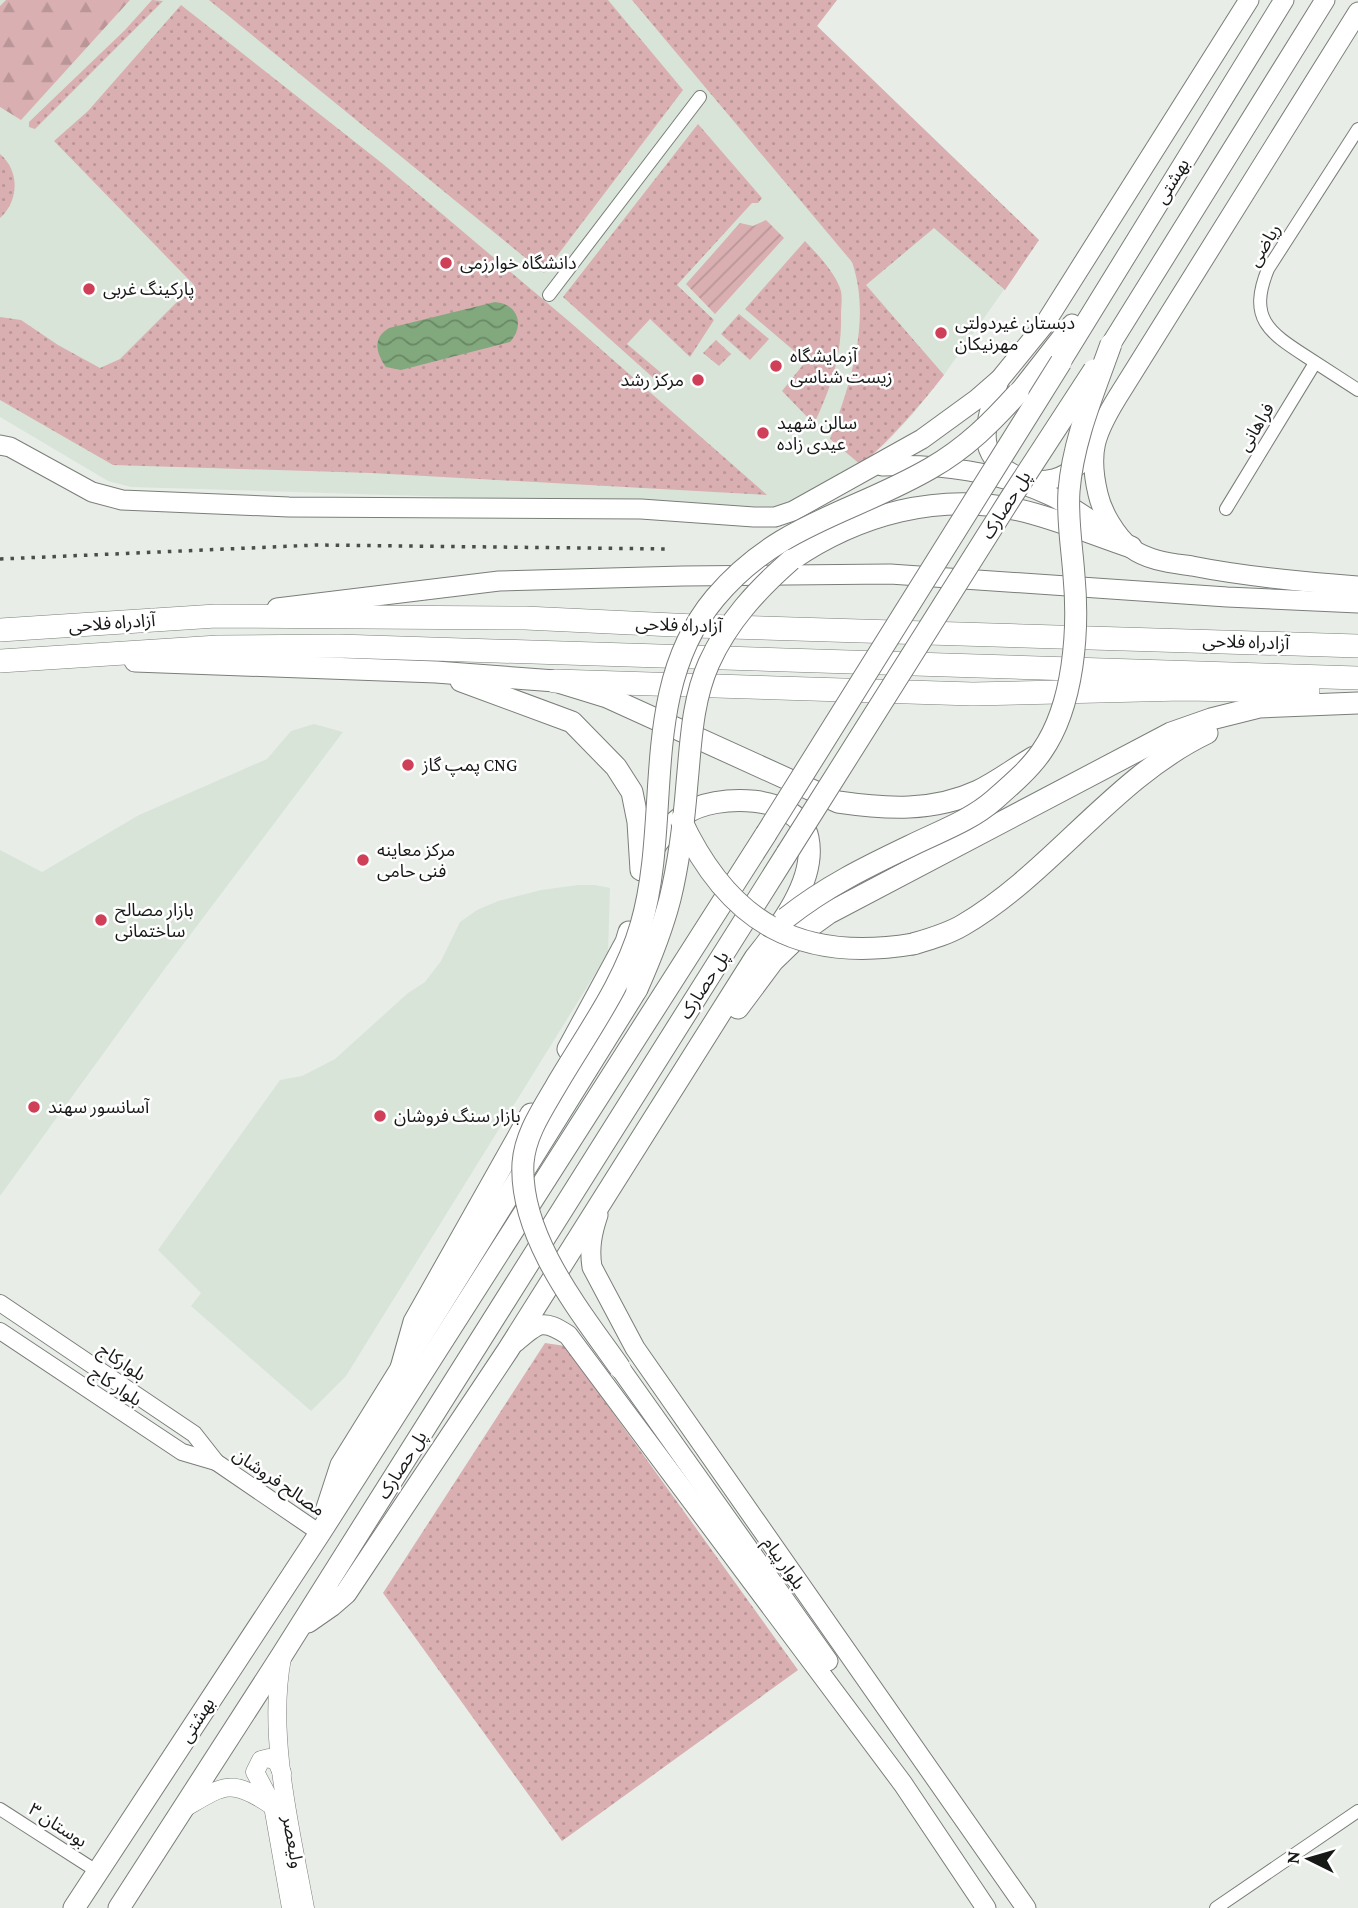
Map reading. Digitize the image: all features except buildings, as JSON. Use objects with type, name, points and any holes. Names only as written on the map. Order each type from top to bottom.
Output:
[{"type":"highway","points":[[786,918],[853,873],[982,810],[1042,752],[1054,729],[1066,695],[1073,653],[1076,613],[1068,516],[1073,456],[1111,344]]},
{"type":"highway","name":"پل حصارک","points":[[300,1627],[1012,496],[1111,344]]},
{"type":"highway","name":"پل حصارک","points":[[320,1533],[766,834],[1061,362]]},
{"type":"highway","points":[[620,1368],[564,1288],[545,1251],[528,1205],[523,1161],[532,1128],[612,993],[634,946],[649,893],[663,732],[672,686],[688,642],[714,600],[759,555],[794,533],[912,478],[956,453],[978,436],[1018,393]]},
{"type":"highway","points":[[320,1533],[341,1465],[637,989],[659,937],[670,898],[687,786],[692,727],[705,674],[718,645],[739,612],[791,560],[817,544],[896,510],[929,504],[965,503],[1019,510],[1131,547]]},
{"type":"highway","name":"آزادراه فلاحی","points":[[0,631],[215,616],[525,618],[695,626],[1358,646]]},
{"type":"highway","name":"آزادراه فلاحی","points":[[0,661],[218,647],[338,646],[1358,678]]},
{"type":"highway","points":[[45,658],[436,672],[555,681],[973,694],[1183,689],[1358,691]]},
{"type":"highway","points":[[401,1368],[414,1322],[626,942],[636,908],[642,868],[632,792],[616,767],[572,722],[436,672]]},
{"type":"highway","points":[[555,681],[629,706],[838,802],[899,809],[938,803],[977,791],[1042,752]]},
{"type":"highway","points":[[709,1031],[738,1008],[773,961],[804,931],[829,913],[1171,733],[1259,707],[1358,703]]},
{"type":"highway","points":[[662,754],[671,793],[690,840],[718,880],[741,905],[761,921],[793,938],[831,948],[880,950],[913,944],[961,926],[1004,897],[1144,771],[1176,748],[1259,707]]},
{"type":"highway","points":[[300,1627],[346,1593],[508,1350],[755,958],[786,918],[805,874],[809,855],[808,836],[799,822],[775,806],[733,800],[709,803],[686,814],[661,837],[642,868]]},
{"type":"highway","name":"بهشتی","points":[[74,1908],[320,1533]]},
{"type":"highway","name":"بهشتی","points":[[119,1908],[300,1627]]},
{"type":"main road","points":[[0,445],[10,447],[92,492],[122,500],[289,507],[641,509],[775,517],[793,512],[937,429],[1000,379],[1044,325],[1249,0]]},
{"type":"main road","name":"بهشتى","points":[[1061,362],[1284,0]]},
{"type":"main road","name":"بهشتى","points":[[1111,344],[1325,0]]},
{"type":"main road","points":[[1131,547],[1102,512],[1092,454],[1099,428],[1358,12]]},
{"type":"main road","points":[[1018,393],[1114,275]]},
{"type":"main road","points":[[1000,379],[992,405],[987,444],[1006,472],[1032,480],[1055,479],[1069,473],[1092,454]]},
{"type":"main road","points":[[875,467],[924,466],[1004,478],[1053,497],[1153,559],[1233,574],[1358,586]]},
{"type":"main road","points":[[215,616],[499,581],[697,575],[890,574],[1227,597],[1358,603]]},
{"type":"main road","name":"بلوار پیام","points":[[603,1201],[592,1233],[592,1267],[635,1348],[1026,1908]]},
{"type":"main road","points":[[508,1350],[536,1325],[546,1323],[568,1335],[583,1334],[598,1328],[606,1314],[607,1298]]},
{"type":"main road","name":"بلوار پیام","points":[[568,1335],[903,1784],[986,1908]]},
{"type":"main road","points":[[596,1370],[596,1355],[606,1343],[621,1341],[635,1348]]},
{"type":"main road","points":[[620,1368],[867,1716],[903,1784]]},
{"type":"main road","name":"ولیعصر","points":[[282,1655],[277,1699],[283,1776],[304,1908]]},
{"type":"main road","name":"ولیعصر","points":[[283,1776],[274,1759],[261,1760],[256,1767],[256,1776],[273,1806],[291,1908]]},
{"type":"main road","points":[[183,1809],[214,1791],[232,1787],[243,1788],[273,1806]]},
{"type":"street","points":[[550,295],[700,97]]},
{"type":"street","name":"ریاضی","points":[[1358,130],[1268,269],[1261,286],[1260,304],[1265,321],[1275,336],[1358,390]]},
{"type":"street","name":"فراهانی","points":[[1226,509],[1315,363]]},
{"type":"street","name":"بلوارکاج","points":[[0,1303],[194,1434],[216,1462]]},
{"type":"street","name":"بلوار کاج","points":[[0,1331],[182,1452],[216,1462]]},
{"type":"street","name":"مصالح فروشان","points":[[216,1462],[320,1533]]},
{"type":"street","name":"بوستان ۳","points":[[0,1809],[98,1872]]},
{"type":"street","points":[[1216,1908],[1358,1811]]},
{"type":"shaded area","name":"دانشگاه خوارزمی","points":[[0,0],[837,0],[817,26],[1039,240],[944,375],[887,442],[861,465],[783,507],[131,487],[108,481],[0,417]]},
{"type":"shaded area","name":"بازار مصالح ساختمانی","points":[[314,724],[343,732],[166,967],[0,1196],[0,850],[42,872],[139,815],[267,759],[291,731]]},
{"type":"shaded area","name":"بازار سنگ فروشان","points":[[578,885],[610,888],[608,953],[346,1376],[311,1411],[191,1306],[201,1293],[158,1250],[280,1080],[302,1076],[335,1059],[408,993],[425,982],[441,961],[460,922],[477,910],[498,901],[541,890]]},
{"type":"green space","points":[[6,0],[130,0],[21,120],[0,107],[0,6]]},
{"type":"green space","points":[[152,0],[163,1],[35,129],[29,127],[29,122],[125,30]]},
{"type":"green space","points":[[209,0],[608,0],[683,90],[544,273]]},
{"type":"green space","points":[[632,0],[837,0],[817,26],[1039,240],[1005,290],[934,228],[866,285],[944,375],[904,422],[861,465],[830,439],[851,375],[859,329],[858,284],[852,262]]},
{"type":"green space","points":[[181,5],[383,164],[571,323],[767,495],[371,473],[113,465],[0,400],[0,317],[21,320],[58,345],[100,368],[120,359],[194,285],[54,141],[88,111]]},
{"type":"green space","points":[[698,124],[762,198],[758,203],[752,203],[677,285],[714,320],[690,357],[650,319],[627,344],[673,383],[668,391],[563,297]]},
{"type":"green space","points":[[0,154],[11,169],[15,186],[11,203],[0,218]]},
{"type":"green space","points":[[766,220],[784,238],[715,314],[686,284],[740,223],[753,226]]},
{"type":"green space","points":[[805,241],[833,275],[842,298],[837,358],[826,397],[814,424],[782,391],[806,361],[745,309]]},
{"type":"green space","points":[[739,314],[769,339],[750,360],[721,334]]},
{"type":"green space","points":[[716,340],[731,354],[719,366],[703,353]]},
{"type":"green space","points":[[545,1343],[565,1346],[798,1670],[562,1841],[383,1593]]},
{"type":"water","points":[[495,302],[509,307],[517,316],[517,329],[510,342],[401,370],[386,367],[380,356],[378,341],[389,328]]},
{"type":"railway","points":[[0,559],[317,545],[671,549]]},
{"type":"place","name":"دانشگاه خوارزمی","points":[[446,263]]},
{"type":"place","name":"پارکینگ غربی","points":[[89,289]]},
{"type":"place","name":"دبستان غیردولتی مهرنیکان","points":[[941,333]]},
{"type":"place","name":"آزمایشگاه زیست شناسی","points":[[776,366]]},
{"type":"place","name":"مرکز رشد","points":[[698,380]]},
{"type":"place","name":"سالن شهید عیدی زاده","points":[[763,433]]},
{"type":"place","name":"پمپ گاز CNG","points":[[408,765]]},
{"type":"place","name":"مرکز معاینه فنی حامی","points":[[363,860]]},
{"type":"place","name":"بازار مصالح ساختمانی","points":[[101,920]]},
{"type":"place","name":"آسانسور سهند","points":[[34,1107]]},
{"type":"place","name":"بازار سنگ فروشان","points":[[380,1116]]}]
